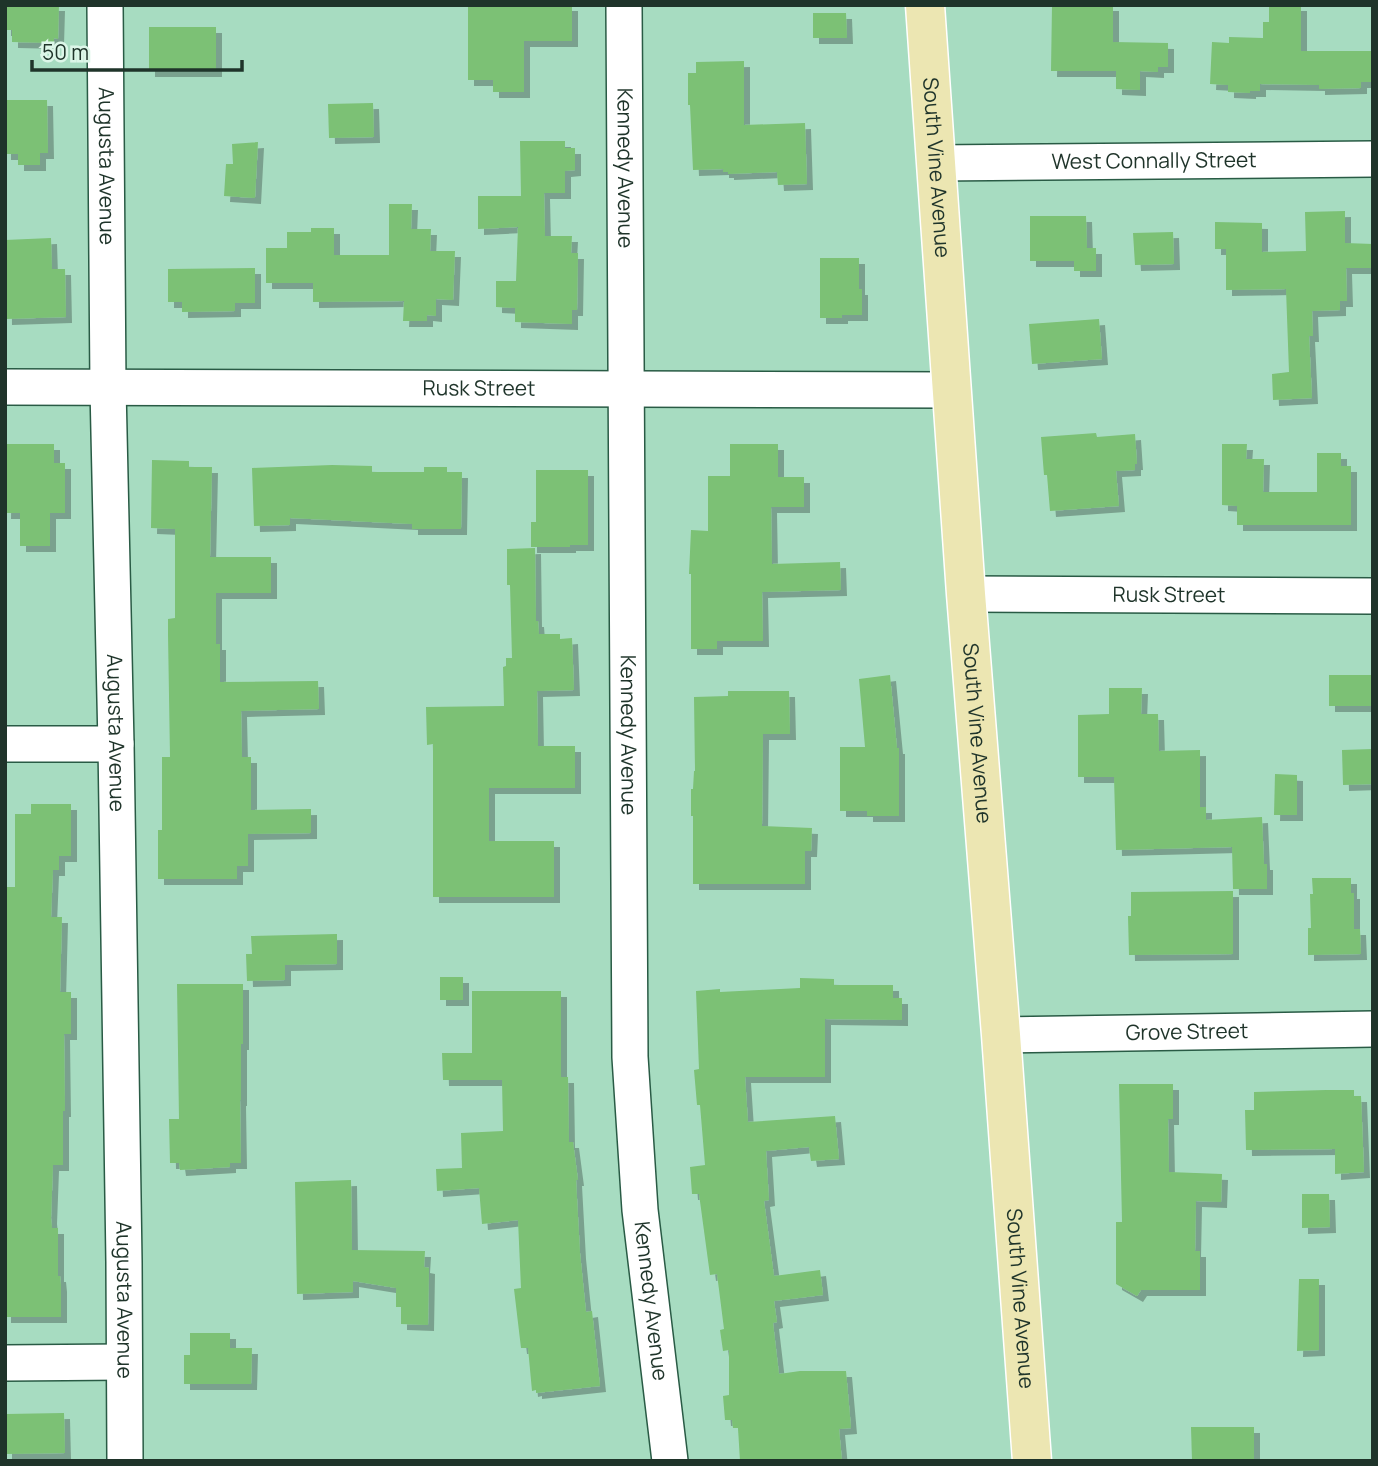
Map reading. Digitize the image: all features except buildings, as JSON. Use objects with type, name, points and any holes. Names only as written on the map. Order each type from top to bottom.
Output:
[{"type":"main road","name":"South Vine Avenue","points":[[925,5],[966,594],[1032,1461]]},
{"type":"street","name":"Augusta Avenue","points":[[105,5],[108,388],[116,744],[125,1461]]},
{"type":"street","name":"Kennedy Avenue","points":[[624,5],[630,1057],[640,1210],[670,1461]]},
{"type":"street","name":"West Connally Street","points":[[935,163],[1373,159]]},
{"type":"street","name":"Rusk Street","points":[[5,387],[952,390]]},
{"type":"street","name":"Rusk Street","points":[[966,594],[1373,596]]},
{"type":"street","points":[[5,744],[116,744]]},
{"type":"street","name":"Grove Street","points":[[1001,1035],[1373,1029]]},
{"type":"street","points":[[5,1363],[124,1363]]}]
